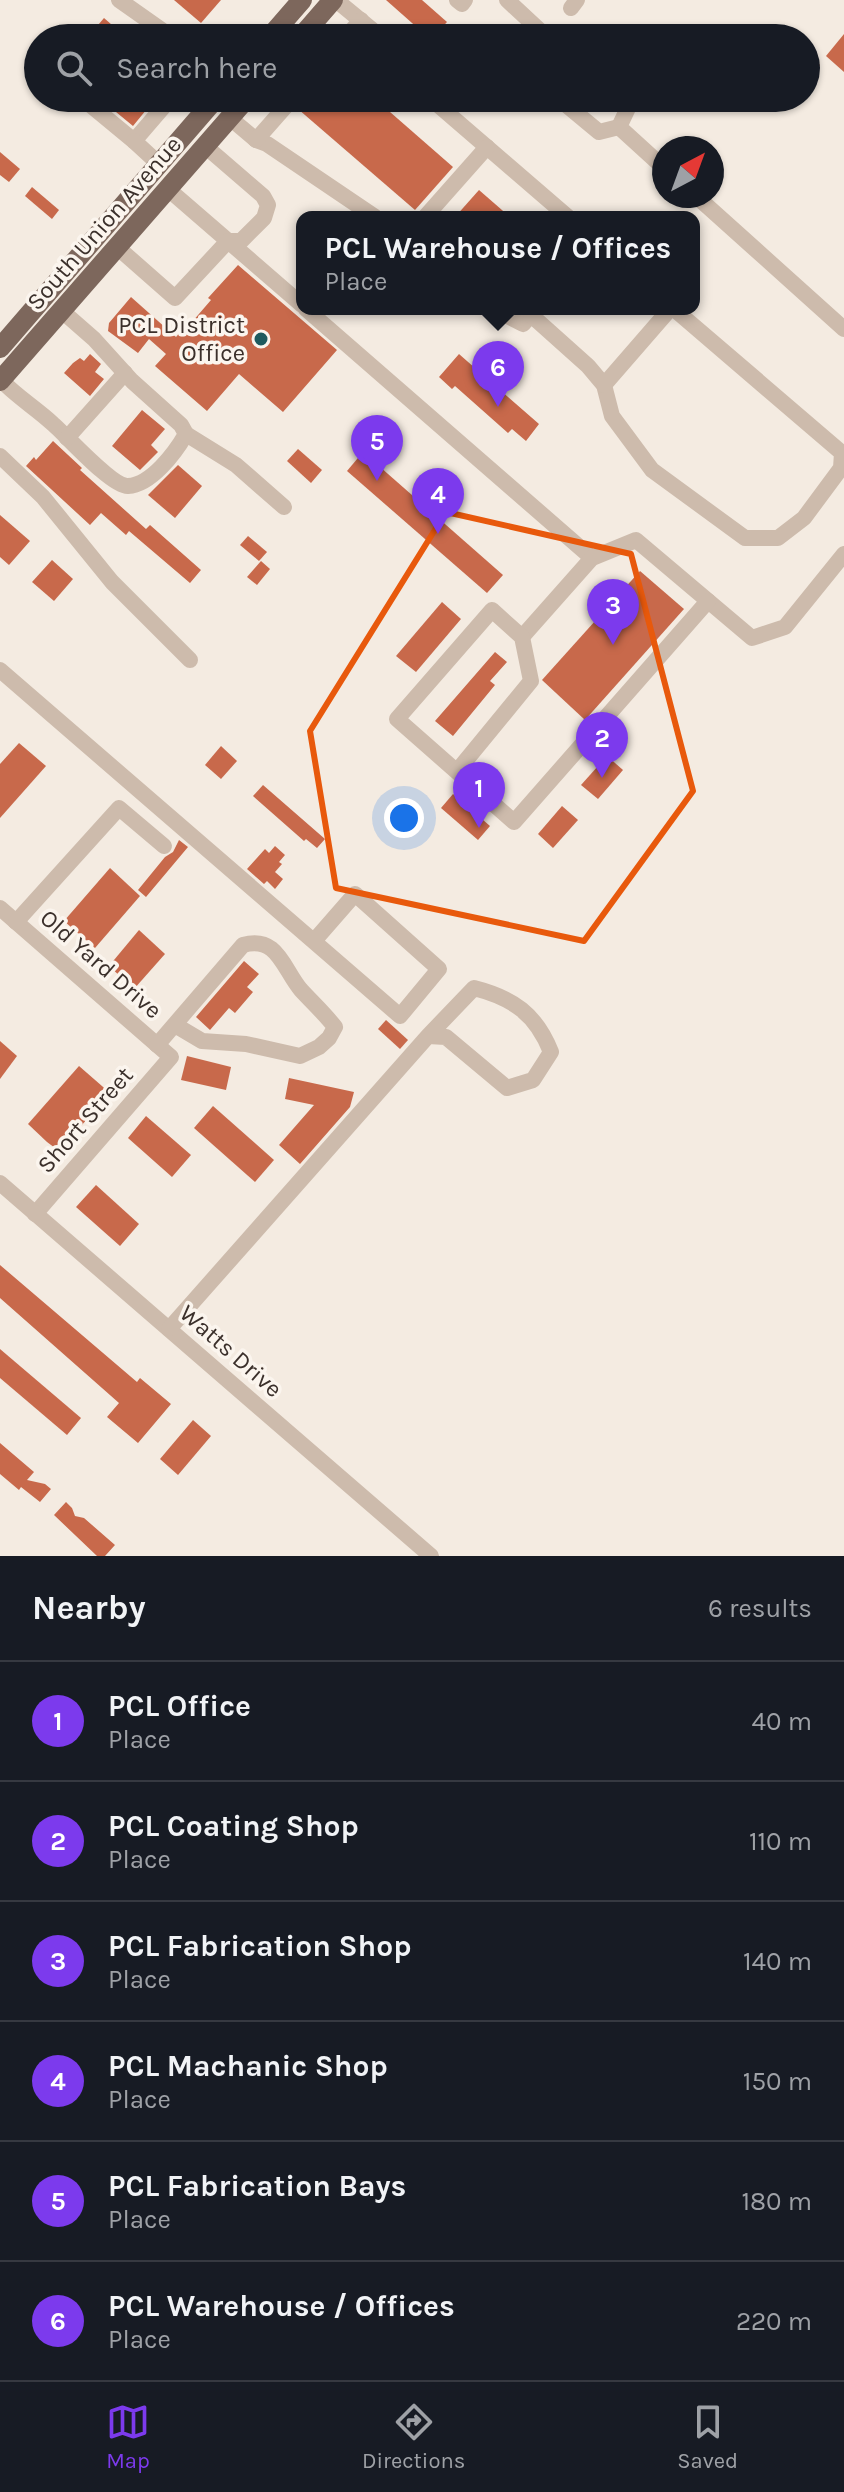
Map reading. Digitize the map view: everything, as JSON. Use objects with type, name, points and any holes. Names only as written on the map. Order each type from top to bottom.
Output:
[{"type":"main road","points":[[281,24],[302,0]]},
{"type":"main road","points":[[298,24],[318,0]]},
{"type":"main road","points":[[313,24],[334,0]]},
{"type":"main road","name":"South Union Avenue","points":[[0,348],[159,164],[197,112]]},
{"type":"main road","points":[[168,189],[170,172],[176,160],[226,112]]},
{"type":"main road","name":"South Union Avenue","points":[[0,380],[205,146],[227,112]]},
{"type":"main road","points":[[87,282],[104,245],[128,215],[128,199]]},
{"type":"main road","points":[[0,364],[52,305],[53,287]]},
{"type":"street","points":[[119,0],[153,24]]},
{"type":"street","points":[[334,0],[366,24]]},
{"type":"street","points":[[457,0],[462,4],[465,0]]},
{"type":"street","points":[[507,0],[533,24]]},
{"type":"street","points":[[357,24],[361,20]]},
{"type":"street","points":[[99,112],[159,164]]},
{"type":"street","points":[[134,141],[159,112]]},
{"type":"street","points":[[233,112],[256,140],[267,144],[366,211]]},
{"type":"street","points":[[256,140],[281,112]]},
{"type":"street","points":[[446,112],[561,211]]},
{"type":"street","points":[[575,112],[599,132],[619,127]]},
{"type":"street","points":[[619,127],[626,112]]},
{"type":"street","points":[[619,127],[652,157]]},
{"type":"street","points":[[117,247],[175,298],[228,241],[241,241],[264,218],[268,205],[263,196],[205,146]]},
{"type":"street","points":[[430,211],[487,147]]},
{"type":"street","points":[[168,189],[296,300]]},
{"type":"street","points":[[709,208],[844,329]]},
{"type":"street","points":[[62,311],[181,425],[186,434],[236,465],[284,507]]},
{"type":"street","points":[[313,315],[592,558]]},
{"type":"street","points":[[506,315],[523,324],[531,315]]},
{"type":"street","points":[[537,315],[604,385],[612,416],[652,470],[745,538],[778,538],[804,518],[841,468],[842,453],[679,315]]},
{"type":"street","points":[[604,385],[667,315]]},
{"type":"street","points":[[67,438],[125,373]]},
{"type":"street","points":[[0,380],[120,486],[131,487],[149,477],[176,451],[186,434]]},
{"type":"street","points":[[0,456],[43,497],[112,582],[190,660]]},
{"type":"street","points":[[522,637],[592,558],[636,540],[752,638],[785,627],[844,554]]},
{"type":"street","points":[[458,770],[531,681],[522,637],[492,610],[397,719],[514,822],[708,601]]},
{"type":"street","points":[[0,670],[400,1016],[439,969],[355,894],[314,941]]},
{"type":"street","points":[[16,922],[119,808],[164,846]]},
{"type":"street","name":"Old Yard Drive","points":[[0,908],[171,1057]]},
{"type":"street","points":[[157,1045],[243,945],[255,942],[278,954],[301,989],[335,1027],[319,1047],[300,1056],[246,1044],[202,1041],[175,1025]]},
{"type":"street","points":[[169,1329],[428,1036],[474,988],[502,995],[523,1011],[543,1033],[551,1052],[533,1080],[507,1088],[446,1037],[428,1036]]},
{"type":"street","name":"Short Street","points":[[35,1214],[171,1057]]},
{"type":"street","name":"Watts Drive","points":[[0,1183],[431,1556]]},
{"type":"highlighted area","points":[[446,512],[631,554],[693,791],[584,941],[336,888],[310,731]]},
{"type":"building","points":[[174,0],[221,0],[201,23]]},
{"type":"building","points":[[386,0],[422,0],[447,22],[413,24]]},
{"type":"building","points":[[844,34],[844,72],[826,56]]},
{"type":"building","points":[[116,112],[144,112],[133,126]]},
{"type":"building","points":[[301,112],[390,112],[453,167],[415,210]]},
{"type":"building","points":[[0,152],[20,169],[9,182],[0,175]]},
{"type":"building","points":[[32,187],[59,210],[52,219],[25,196]]},
{"type":"building","points":[[479,190],[503,211],[460,211]]},
{"type":"building","name":"PCL District Office","points":[[238,265],[337,350],[283,412],[239,374],[207,411],[155,366],[166,354],[149,339],[138,353],[108,331],[109,323],[131,297],[176,337],[211,300],[208,298]]},
{"type":"building","points":[[90,354],[101,364],[95,372],[104,379],[90,396],[64,373],[73,363],[80,358],[84,361]]},
{"type":"building","points":[[459,354],[539,424],[526,441],[512,429],[508,433],[455,386],[452,389],[439,377]]},
{"type":"building","points":[[142,410],[165,429],[151,445],[158,452],[140,470],[112,446]]},
{"type":"building","points":[[53,441],[82,468],[80,470],[146,529],[150,525],[201,570],[190,583],[129,531],[126,535],[101,513],[90,525],[26,466]]},
{"type":"building","points":[[298,449],[322,470],[311,483],[287,461]]},
{"type":"building","points":[[363,452],[503,575],[487,593],[347,471]]},
{"type":"building","points":[[178,465],[202,486],[175,518],[148,495]]},
{"type":"building","points":[[0,515],[30,541],[9,565],[0,557]]},
{"type":"building","points":[[248,536],[267,552],[259,561],[240,545]]},
{"type":"building","points":[[52,560],[73,579],[54,601],[32,582]]},
{"type":"building","points":[[261,561],[270,569],[257,585],[247,577]]},
{"type":"building","points":[[640,571],[684,609],[585,720],[542,680]]},
{"type":"building","points":[[442,602],[461,619],[416,672],[396,656]]},
{"type":"building","points":[[495,652],[507,662],[490,681],[495,685],[453,736],[435,721]]},
{"type":"building","points":[[19,743],[46,766],[0,818],[0,764]]},
{"type":"building","points":[[221,746],[237,761],[221,779],[205,765]]},
{"type":"building","points":[[607,756],[623,770],[598,799],[581,785]]},
{"type":"building","points":[[263,785],[325,839],[317,848],[306,839],[304,841],[253,796]]},
{"type":"building","points":[[453,794],[490,826],[478,840],[441,808]]},
{"type":"building","points":[[562,806],[578,820],[553,848],[538,834]]},
{"type":"building","points":[[179,840],[188,847],[146,897],[138,890],[165,857],[173,852]]},
{"type":"building","points":[[275,846],[285,855],[275,872],[283,879],[275,889],[247,869],[265,849],[269,853]]},
{"type":"building","points":[[110,868],[140,896],[95,948],[64,921]]},
{"type":"building","points":[[139,930],[165,954],[134,989],[109,966]]},
{"type":"building","points":[[244,961],[259,974],[247,987],[253,992],[235,1013],[229,1008],[210,1030],[196,1017]]},
{"type":"building","points":[[386,1020],[408,1040],[400,1049],[378,1029]]},
{"type":"building","points":[[0,1041],[17,1056],[0,1079]]},
{"type":"building","points":[[187,1056],[231,1067],[226,1090],[181,1080]]},
{"type":"building","points":[[79,1066],[110,1093],[59,1151],[28,1124]]},
{"type":"building","points":[[289,1078],[354,1092],[350,1107],[300,1164],[279,1145],[314,1105],[285,1099]]},
{"type":"building","points":[[213,1106],[274,1160],[255,1182],[194,1128]]},
{"type":"building","points":[[146,1116],[191,1155],[172,1177],[128,1138]]},
{"type":"building","points":[[96,1185],[139,1224],[120,1246],[76,1207]]},
{"type":"building","points":[[0,1265],[137,1382],[140,1378],[171,1404],[138,1443],[107,1417],[119,1403],[0,1298]]},
{"type":"building","points":[[0,1349],[81,1418],[67,1435],[0,1378]]},
{"type":"building","points":[[193,1420],[211,1436],[178,1475],[160,1459]]},
{"type":"building","points":[[0,1443],[34,1472],[27,1480],[45,1484],[51,1489],[40,1502],[0,1474]]},
{"type":"building","points":[[66,1502],[75,1516],[84,1518],[115,1545],[105,1556],[97,1556],[54,1515]]},
{"type":"place","name":"PCL District Office","points":[[261,339]]},
{"type":"place","name":"PCL Warehouse / Offices","points":[[498,407]]},
{"type":"place","name":"PCL Fabrication Bays","points":[[377,481]]},
{"type":"place","name":"PCL Machanic Shop","points":[[438,534]]},
{"type":"place","name":"PCL Fabrication Shop","points":[[613,645]]},
{"type":"place","name":"PCL Coating Shop","points":[[602,778]]},
{"type":"place","name":"PCL Office","points":[[479,828]]}]
